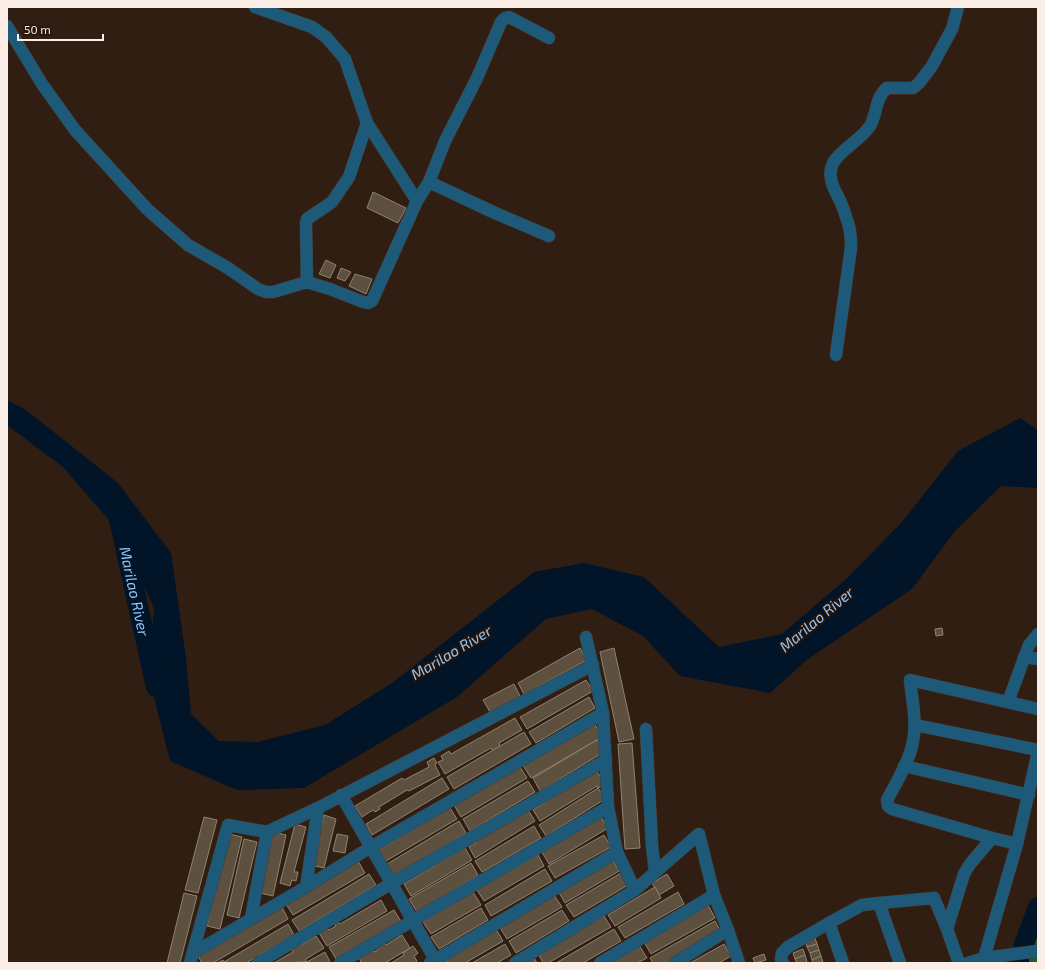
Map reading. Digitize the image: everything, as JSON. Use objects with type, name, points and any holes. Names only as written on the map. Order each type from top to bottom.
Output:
[{"type":"street","points":[[255,7],[312,27],[326,37],[345,59],[367,123],[418,201]]},
{"type":"street","points":[[836,355],[851,243],[849,225],[831,179],[833,164],[838,156],[871,125],[879,98],[883,91],[887,88],[913,88],[919,84],[932,66],[952,29],[958,7]]},
{"type":"street","points":[[7,26],[42,84],[76,130],[147,209],[188,245],[228,268],[258,289],[266,292],[273,292],[307,282],[368,303],[372,301],[418,201],[429,182],[445,141],[477,78],[501,22],[505,18],[509,17],[550,38]]},
{"type":"street","points":[[307,282],[307,220],[332,202],[346,183],[367,123]]},
{"type":"street","points":[[429,182],[549,236]]},
{"type":"street","points":[[1008,702],[1029,645],[1038,634]]},
{"type":"street","points":[[586,637],[603,713],[608,807],[617,852],[635,890]]},
{"type":"street","points":[[1024,657],[1038,659]]},
{"type":"street","points":[[191,958],[228,825],[267,832],[318,808],[593,665]]},
{"type":"street","points":[[1017,844],[892,809],[888,806],[888,800],[912,745],[915,725],[910,680],[1038,709]]},
{"type":"street","points":[[191,958],[251,918],[603,713]]},
{"type":"street","points":[[915,725],[1038,751],[1017,844],[984,958]]},
{"type":"street","points":[[646,729],[652,846],[656,872]]},
{"type":"street","points":[[258,963],[392,883],[606,760]]},
{"type":"street","points":[[904,766],[1029,795]]},
{"type":"street","points":[[341,795],[413,920],[434,962],[617,852]]},
{"type":"street","points":[[340,963],[608,807]]},
{"type":"street","points":[[306,887],[318,808]]},
{"type":"street","points":[[251,918],[267,832]]},
{"type":"street","points":[[515,963],[635,890],[699,834],[714,895],[739,963]]},
{"type":"street","points":[[947,929],[964,874],[970,864],[992,838]]},
{"type":"street","points":[[600,963],[714,895]]},
{"type":"street","points":[[783,963],[782,953],[788,947],[862,906],[934,898],[959,963]]},
{"type":"street","points":[[879,903],[900,963]]},
{"type":"street","points":[[829,923],[843,963]]},
{"type":"street","points":[[675,963],[728,930]]},
{"type":"street","points":[[968,963],[984,958],[1038,951]]},
{"type":"green space","points":[[1038,918],[1038,963],[1023,963],[1032,934]]},
{"type":"water","points":[[7,400],[26,410],[118,483],[171,553],[186,658],[191,714],[219,741],[257,742],[325,725],[392,683],[534,572],[584,563],[644,577],[719,647],[782,634],[846,579],[902,522],[958,451],[1020,418],[1038,430],[1038,488],[1001,486],[955,531],[912,589],[808,659],[770,693],[680,676],[643,636],[592,609],[546,619],[457,697],[304,788],[237,790],[170,761],[149,677],[154,608],[120,533],[63,467],[7,425]]},
{"type":"building","points":[[373,192],[406,208],[398,223],[367,208]]},
{"type":"building","points":[[326,260],[336,265],[330,278],[319,274]]},
{"type":"building","points":[[341,268],[351,272],[345,281],[337,278]]},
{"type":"building","points":[[355,274],[372,279],[366,294],[349,286]]},
{"type":"building","points":[[942,628],[943,635],[936,636],[935,629]]},
{"type":"building","points":[[580,648],[587,660],[524,694],[518,683]]},
{"type":"building","points":[[614,648],[634,739],[619,742],[600,652]]},
{"type":"building","points":[[586,680],[593,691],[527,729],[520,717]]},
{"type":"building","points":[[514,684],[520,696],[490,712],[483,700]]},
{"type":"building","points":[[589,697],[595,708],[536,743],[529,732]]},
{"type":"building","points":[[515,718],[522,730],[499,743],[500,746],[493,751],[491,748],[445,774],[438,762],[443,760],[441,756],[449,751],[451,754]]},
{"type":"building","points":[[594,723],[602,737],[531,778],[522,764]]},
{"type":"building","points":[[524,732],[531,744],[454,789],[447,777]]},
{"type":"building","points":[[597,740],[604,752],[540,791],[533,778]]},
{"type":"building","points":[[632,743],[640,848],[625,849],[618,744]]},
{"type":"building","points":[[434,758],[437,763],[435,765],[440,775],[409,791],[407,790],[379,807],[380,809],[375,812],[373,810],[362,817],[355,806],[402,778],[404,780],[429,767],[427,762]]},
{"type":"building","points":[[520,767],[527,778],[461,817],[454,805]]},
{"type":"building","points":[[596,770],[605,784],[598,788],[597,786],[540,821],[533,810]]},
{"type":"building","points":[[442,778],[449,789],[372,835],[366,824]]},
{"type":"building","points":[[528,781],[535,792],[470,831],[463,819]]},
{"type":"building","points":[[598,788],[605,799],[546,836],[539,825]]},
{"type":"building","points":[[450,808],[457,819],[386,861],[379,850]]},
{"type":"building","points":[[528,810],[535,821],[475,858],[469,847],[476,843],[474,839]]},
{"type":"building","points":[[324,815],[336,819],[324,868],[311,865]]},
{"type":"building","points":[[204,817],[217,820],[198,893],[185,890]]},
{"type":"building","points":[[601,817],[608,828],[549,864],[542,852]]},
{"type":"building","points":[[459,821],[466,833],[394,876],[387,864]]},
{"type":"building","points":[[295,824],[306,827],[294,872],[298,872],[296,881],[292,880],[290,886],[280,883]]},
{"type":"building","points":[[534,826],[541,838],[482,872],[475,861]]},
{"type":"building","points":[[273,832],[286,835],[273,896],[260,893]]},
{"type":"building","points":[[229,834],[242,837],[220,929],[207,926]]},
{"type":"building","points":[[337,834],[348,836],[345,853],[333,851]]},
{"type":"building","points":[[604,835],[611,847],[555,878],[548,866]]},
{"type":"building","points":[[244,839],[257,842],[239,918],[227,915]]},
{"type":"building","points":[[465,848],[472,860],[411,896],[404,884]]},
{"type":"building","points":[[538,855],[544,866],[484,901],[477,890]]},
{"type":"building","points":[[613,860],[619,871],[565,903],[558,891]]},
{"type":"building","points":[[358,861],[365,873],[293,915],[286,904]]},
{"type":"building","points":[[471,863],[478,875],[417,912],[409,899]]},
{"type":"building","points":[[545,869],[552,881],[491,916],[485,905]]},
{"type":"building","points":[[621,873],[628,885],[574,917],[566,905]]},
{"type":"building","points":[[369,874],[376,885],[299,931],[292,920]]},
{"type":"building","points":[[667,874],[674,886],[659,895],[652,883]]},
{"type":"building","points":[[655,887],[661,898],[615,926],[608,915]]},
{"type":"building","points":[[473,892],[481,905],[431,934],[423,922]]},
{"type":"building","points":[[678,892],[684,904],[625,938],[618,927]]},
{"type":"building","points":[[184,893],[197,896],[180,963],[167,963]]},
{"type":"building","points":[[554,895],[562,907],[507,939],[499,926]]},
{"type":"building","points":[[381,900],[387,911],[327,946],[319,933],[327,928],[329,930],[336,926],[335,924],[338,922],[340,924]]},
{"type":"building","points":[[708,905],[715,918],[651,954],[644,942]]},
{"type":"building","points":[[282,907],[288,919],[213,963],[202,963],[198,956]]},
{"type":"building","points":[[481,908],[488,920],[439,949],[431,937]]},
{"type":"building","points":[[394,910],[402,923],[336,959],[329,947]]},
{"type":"building","points":[[562,910],[569,921],[516,953],[509,941]]},
{"type":"building","points":[[604,916],[611,927],[548,963],[543,963],[538,953]]},
{"type":"building","points":[[715,921],[721,932],[667,963],[653,963],[650,958]]},
{"type":"building","points":[[288,924],[294,935],[259,955],[261,958],[255,961],[253,959],[246,963],[217,963],[223,960],[224,962]]},
{"type":"building","points":[[496,929],[503,941],[465,963],[447,963],[445,959]]},
{"type":"building","points":[[614,929],[621,941],[583,963],[556,963]]},
{"type":"building","points":[[402,935],[410,948],[385,963],[359,963],[361,962],[359,957],[372,949],[374,952],[378,950],[376,947],[384,942],[386,945]]},
{"type":"building","points":[[316,936],[324,948],[306,959],[306,962],[274,963],[293,952],[290,947],[299,942],[301,945]]},
{"type":"building","points":[[815,938],[817,944],[807,947],[805,941]]},
{"type":"building","points":[[505,944],[511,955],[497,963],[472,963]]},
{"type":"building","points":[[724,944],[731,956],[719,963],[690,963]]},
{"type":"building","points":[[817,944],[819,950],[810,953],[807,947]]},
{"type":"building","points":[[639,945],[647,958],[637,963],[607,963]]},
{"type":"building","points":[[413,946],[418,953],[414,956],[417,961],[414,963],[391,963],[404,955],[403,953]]},
{"type":"building","points":[[803,949],[805,955],[795,959],[793,953]]},
{"type":"building","points":[[819,950],[821,956],[812,960],[810,953]]},
{"type":"building","points":[[325,952],[330,962],[305,963]]},
{"type":"building","points":[[764,954],[766,960],[755,963],[753,958]]},
{"type":"building","points":[[805,955],[807,962],[797,963],[795,959]]},
{"type":"building","points":[[533,956],[537,963],[521,963]]},
{"type":"building","points":[[821,956],[823,962],[813,963],[812,960]]},
{"type":"waterway","name":"Marilao River","points":[[118,515],[156,687]]},
{"type":"waterway","points":[[1024,944],[1038,907]]}]
